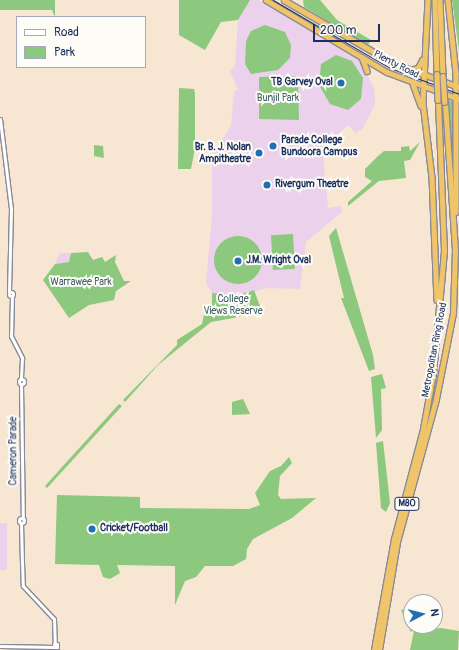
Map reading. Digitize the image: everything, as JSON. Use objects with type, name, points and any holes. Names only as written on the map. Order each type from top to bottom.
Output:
[{"type":"highway","name":"Plenty Road","points":[[266,0],[378,66],[423,90],[457,102]]},
{"type":"highway","name":"Plenty Road","points":[[284,0],[408,70],[457,85]]},
{"type":"highway","points":[[428,0],[423,90],[438,316]]},
{"type":"highway","name":"Metropolitan Ring Road","points":[[374,650],[395,535],[427,411],[438,316],[444,251],[435,0]]},
{"type":"highway","name":"Metropolitan Ring Road","points":[[379,650],[397,542],[447,345],[453,308],[456,250],[443,76],[440,0]]},
{"type":"highway","points":[[448,0],[459,76]]},
{"type":"highway","points":[[302,20],[306,13]]},
{"type":"highway","points":[[453,34],[457,85],[456,250]]},
{"type":"highway","points":[[408,70],[418,68],[425,46]]},
{"type":"highway","points":[[362,57],[368,72],[370,68],[378,66]]},
{"type":"highway","points":[[413,84],[416,90],[427,133]]},
{"type":"street","name":"Cameron Parade","points":[[0,119],[11,209],[11,336],[21,356],[22,371],[21,580],[28,592],[52,614],[56,633],[55,645],[0,646]]},
{"type":"shaded area","name":"Parade College Bundoora Campus","points":[[250,0],[258,0],[360,61],[374,88],[375,104],[363,128],[356,133],[348,125],[331,141],[323,156],[328,208],[341,206],[342,212],[306,242],[300,289],[268,288],[239,295],[212,293],[206,283],[212,217],[212,156],[231,126],[234,92],[238,89],[230,72],[235,65],[238,20]]},
{"type":"shaded area","points":[[60,253],[71,253],[69,262],[55,264]]},
{"type":"shaded area","points":[[0,523],[7,523],[7,570],[0,570]]},
{"type":"green space","points":[[0,0],[55,0],[55,16],[52,10],[0,10]]},
{"type":"green space","points":[[179,0],[250,0],[238,20],[221,22],[205,50],[179,35]]},
{"type":"green space","points":[[303,0],[320,0],[337,20],[371,40],[368,45],[304,7]]},
{"type":"green space","points":[[452,0],[459,0],[459,51],[454,14]]},
{"type":"green space","points":[[265,25],[285,32],[291,45],[290,58],[278,70],[251,74],[245,64],[246,41],[251,31]]},
{"type":"green space","name":"TB Garvey Oval","points":[[336,55],[352,61],[363,78],[361,99],[348,110],[330,104],[319,85],[321,64]]},
{"type":"green space","name":"Bunjil Park","points":[[295,76],[298,80],[299,120],[259,119],[259,77]]},
{"type":"green space","points":[[179,88],[194,89],[195,93],[195,148],[191,169],[178,169]]},
{"type":"green space","points":[[448,100],[454,102],[454,174],[452,174]]},
{"type":"green space","points":[[420,142],[410,160],[404,161],[406,178],[379,181],[348,206],[348,202],[372,181],[365,177],[365,169],[378,156],[384,151],[401,151],[401,147],[409,146],[410,151]]},
{"type":"green space","points":[[94,145],[103,146],[104,158],[94,156]]},
{"type":"green space","points":[[336,228],[373,355],[375,369],[369,371],[341,298],[344,298],[329,236]]},
{"type":"green space","points":[[293,234],[295,269],[273,270],[271,235]]},
{"type":"green space","name":"J.M. Wright Oval","points":[[233,236],[243,236],[252,240],[258,246],[262,255],[262,265],[258,274],[252,280],[243,284],[233,284],[224,280],[218,274],[214,265],[214,255],[218,246],[224,240]]},
{"type":"green space","name":"Warrawee Park","points":[[88,252],[93,260],[102,257],[105,262],[116,255],[115,262],[124,281],[131,281],[116,291],[114,300],[89,305],[69,318],[43,280],[55,264],[69,262],[71,253]]},
{"type":"green space","name":"College Views Reserve","points":[[254,290],[261,309],[257,311],[255,306],[239,317],[211,322],[158,365],[125,402],[123,400],[177,345],[177,340],[202,324],[204,315],[212,310],[212,293],[239,295]]},
{"type":"green space","points":[[382,374],[386,388],[381,389],[382,430],[376,438],[371,377]]},
{"type":"green space","points":[[243,399],[250,414],[232,415],[232,402]]},
{"type":"green space","points":[[119,404],[122,406],[47,488],[45,486]]},
{"type":"green space","points":[[383,441],[390,503],[386,512],[381,508],[376,443]]},
{"type":"green space","points":[[289,457],[292,463],[280,476],[278,495],[281,499],[316,498],[292,518],[253,539],[247,549],[246,559],[233,566],[205,566],[196,577],[185,581],[175,605],[175,566],[117,565],[120,573],[110,579],[103,577],[99,565],[55,564],[57,495],[140,497],[140,508],[249,509],[260,505],[255,493],[270,471],[281,466]]},
{"type":"green space","points":[[443,628],[459,631],[458,650],[410,650],[413,634],[443,634]]},
{"type":"tram line","points":[[273,0],[390,68],[459,94]]},
{"type":"place","name":"TB Garvey Oval","points":[[341,83]]},
{"type":"place","name":"Parade College Bundoora Campus","points":[[273,146]]},
{"type":"place","name":"Br. B. J. Nolan Ampitheatre","points":[[259,153]]},
{"type":"place","name":"Rivergum Theatre","points":[[267,185]]},
{"type":"place","name":"J.M. Wright Oval","points":[[238,261]]},
{"type":"place","name":"Cricket/Football","points":[[92,529]]}]
